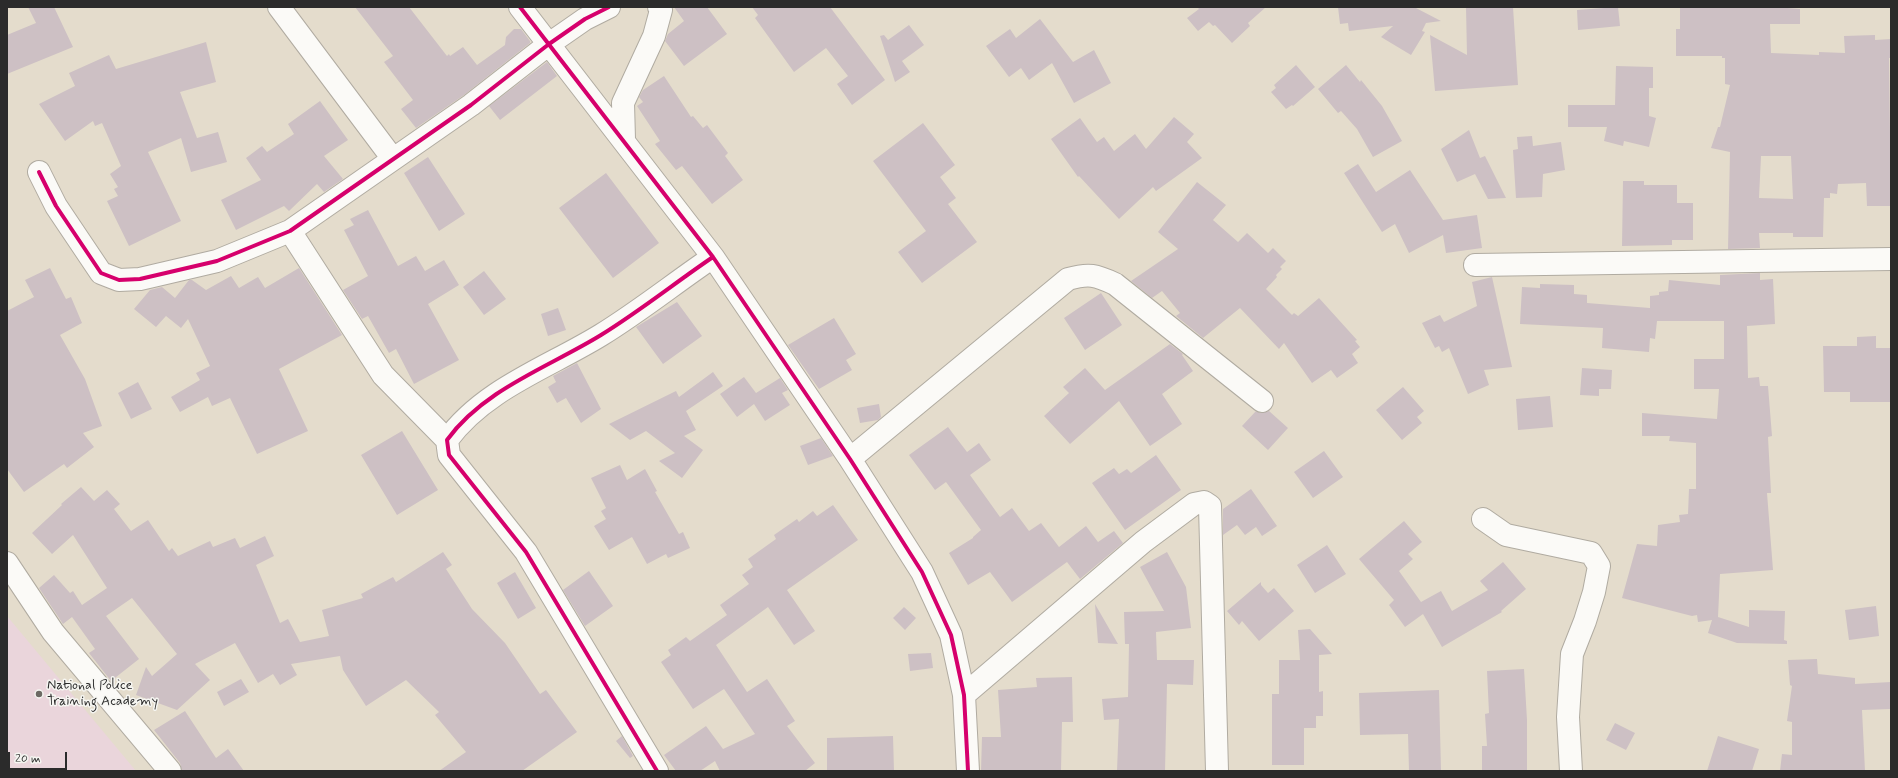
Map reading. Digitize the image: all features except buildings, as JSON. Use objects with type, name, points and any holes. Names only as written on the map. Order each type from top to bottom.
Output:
[{"type":"street","points":[[279,7],[393,159]]},
{"type":"street","points":[[520,7],[624,139],[713,257],[850,459],[922,572],[951,635],[964,695],[968,771]]},
{"type":"street","points":[[40,172],[56,206],[101,273],[119,280],[140,279],[217,261],[290,231],[471,105],[549,44],[585,19],[609,7]]},
{"type":"street","points":[[624,139],[623,104],[654,36],[660,7]]},
{"type":"street","points":[[290,231],[383,376],[447,440],[449,455],[526,552],[657,771]]},
{"type":"street","points":[[447,440],[457,426],[497,393],[602,334],[713,257]]},
{"type":"street","points":[[1475,265],[1891,259]]},
{"type":"street","points":[[850,459],[1068,279],[1080,276],[1095,275],[1115,284],[1262,401]]},
{"type":"street","points":[[964,695],[1142,542],[1194,504],[1204,502],[1210,506],[1217,771]]},
{"type":"street","points":[[1483,519],[1506,536],[1591,553],[1599,566],[1586,621],[1572,654],[1568,717],[1571,771]]},
{"type":"street","points":[[7,563],[53,632],[170,771]]},
{"type":"shaded area","name":"National Police Training Academy","points":[[7,616],[136,771],[7,771]]},
{"type":"cycle path","points":[[520,7],[713,257],[850,459],[922,572],[951,635],[964,695],[968,771]]},
{"type":"cycle path","points":[[39,172],[56,206],[101,273],[119,280],[140,279],[217,261],[290,231],[471,105],[549,44],[585,19],[609,7]]},
{"type":"cycle path","points":[[657,771],[526,552],[449,455],[447,440],[462,422],[498,393],[518,380],[601,335],[713,257]]},
{"type":"place","name":"National Police Training Academy","points":[[39,694]]}]
